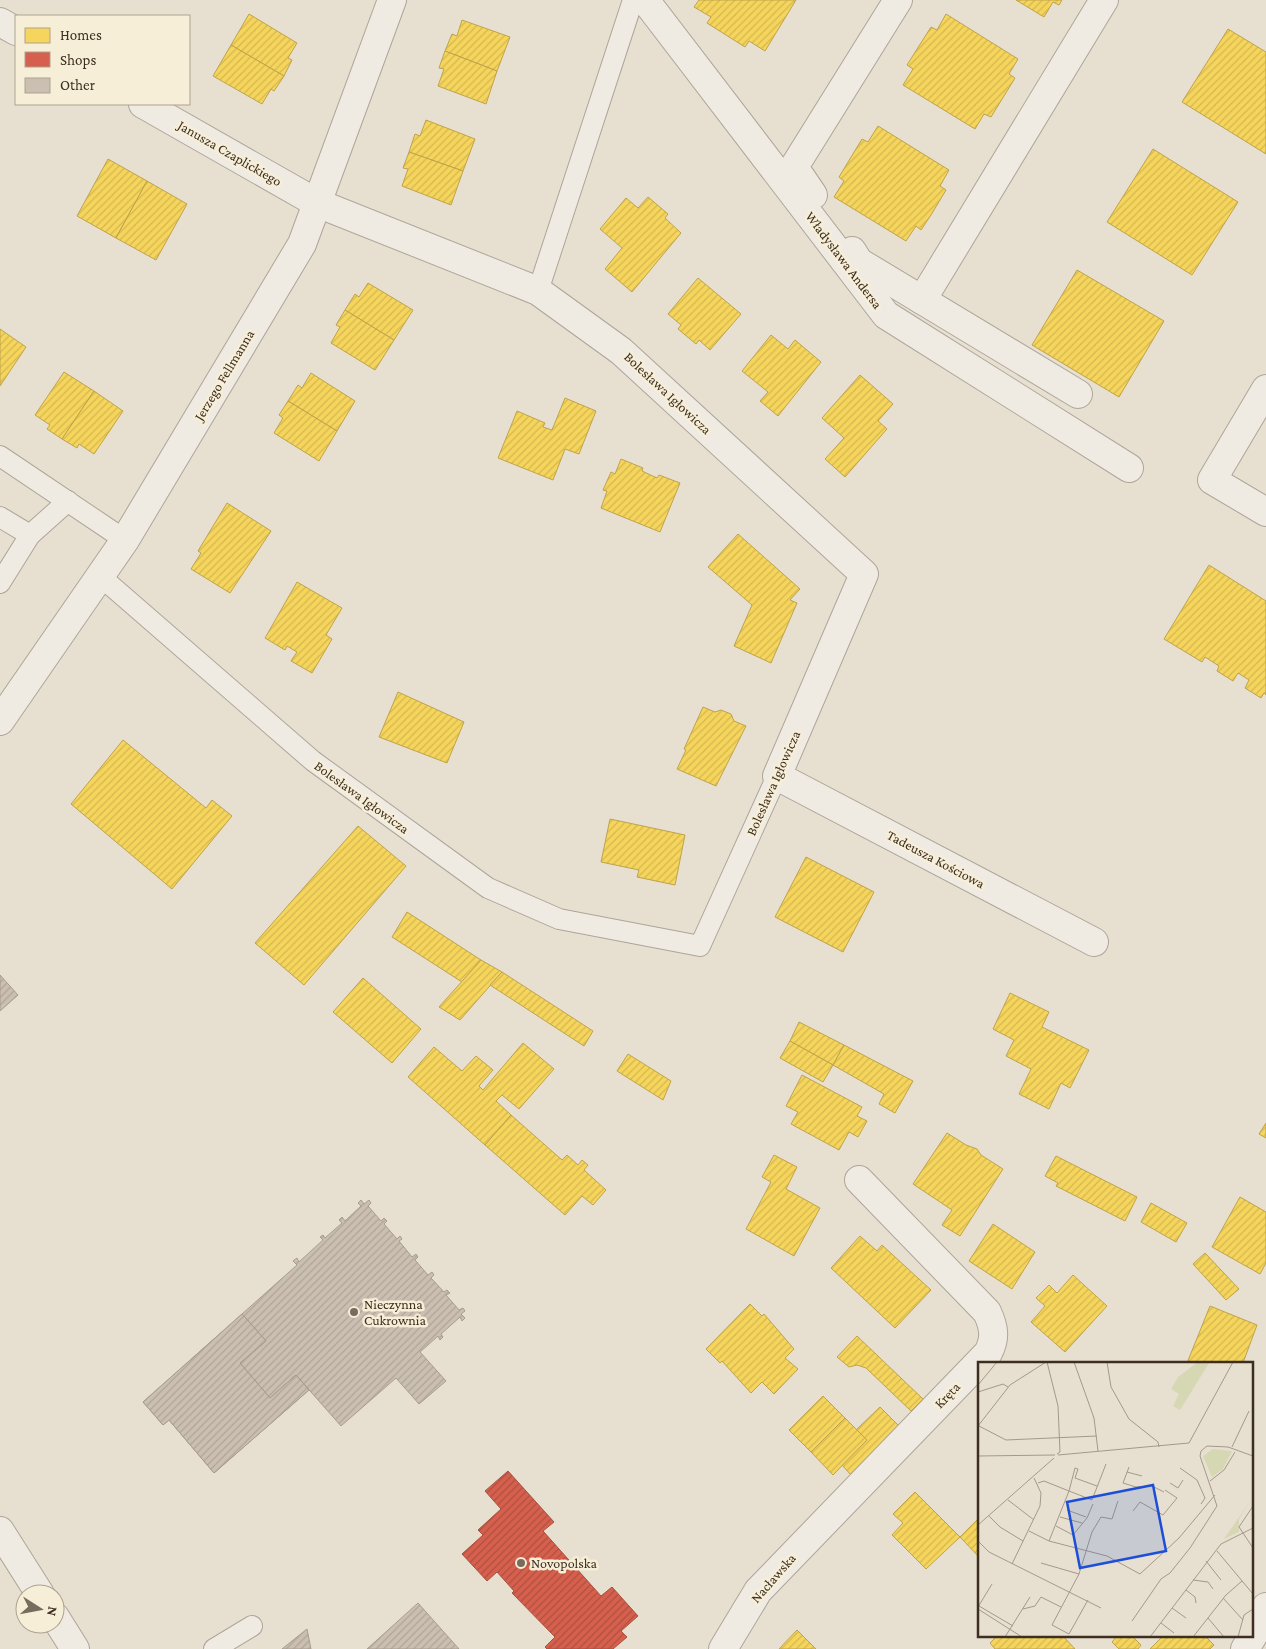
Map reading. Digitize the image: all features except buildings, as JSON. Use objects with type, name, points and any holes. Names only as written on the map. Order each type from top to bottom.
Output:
[{"type":"street","name":"Jerzego Fellmanna","points":[[0,721],[126,540],[302,244],[392,0]]},
{"type":"street","name":"Władysława Andersa","points":[[645,0],[886,314],[1129,468]]},
{"type":"street","name":"Władysława Andersa","points":[[898,0],[794,167],[860,262],[1078,394]]},
{"type":"street","points":[[922,300],[1104,0]]},
{"type":"street","points":[[0,22],[15,30]]},
{"type":"street","name":"Janusza Czaplickiego","points":[[145,105],[317,203]]},
{"type":"street","name":"Bolesława Igłowicza","points":[[317,203],[538,291],[621,351],[864,574],[777,776]]},
{"type":"street","points":[[1266,389],[1212,480],[1266,512]]},
{"type":"street","name":"Tadeusza Kościowa","points":[[777,776],[1094,942]]},
{"type":"street","name":"Kręta","points":[[859,1180],[987,1312],[994,1326],[993,1342],[988,1353],[979,1362]]},
{"type":"street","name":"Kręta","points":[[811,1536],[978,1363]]},
{"type":"street","points":[[0,1531],[34,1584]]},
{"type":"street","name":"Nacławska","points":[[723,1649],[758,1591],[811,1536]]},
{"type":"street","points":[[1254,1634],[1266,1607]]},
{"type":"street","points":[[65,1632],[76,1649]]},
{"type":"street","points":[[1245,1649],[1253,1636]]},
{"type":"lane","points":[[538,291],[633,0]]},
{"type":"lane","points":[[0,456],[126,540]]},
{"type":"lane","points":[[0,582],[30,535],[68,500]]},
{"type":"lane","points":[[0,517],[30,535]]},
{"type":"lane","name":"Bolesława Igłowicza","points":[[100,576],[314,761],[488,888],[559,920],[700,946],[777,776]]},
{"type":"lane","points":[[214,1649],[252,1626]]},
{"type":"place","name":"Nieczynna Cukrownia","points":[[354,1312]]},
{"type":"place","name":"Novopolska","points":[[521,1563]]}]
